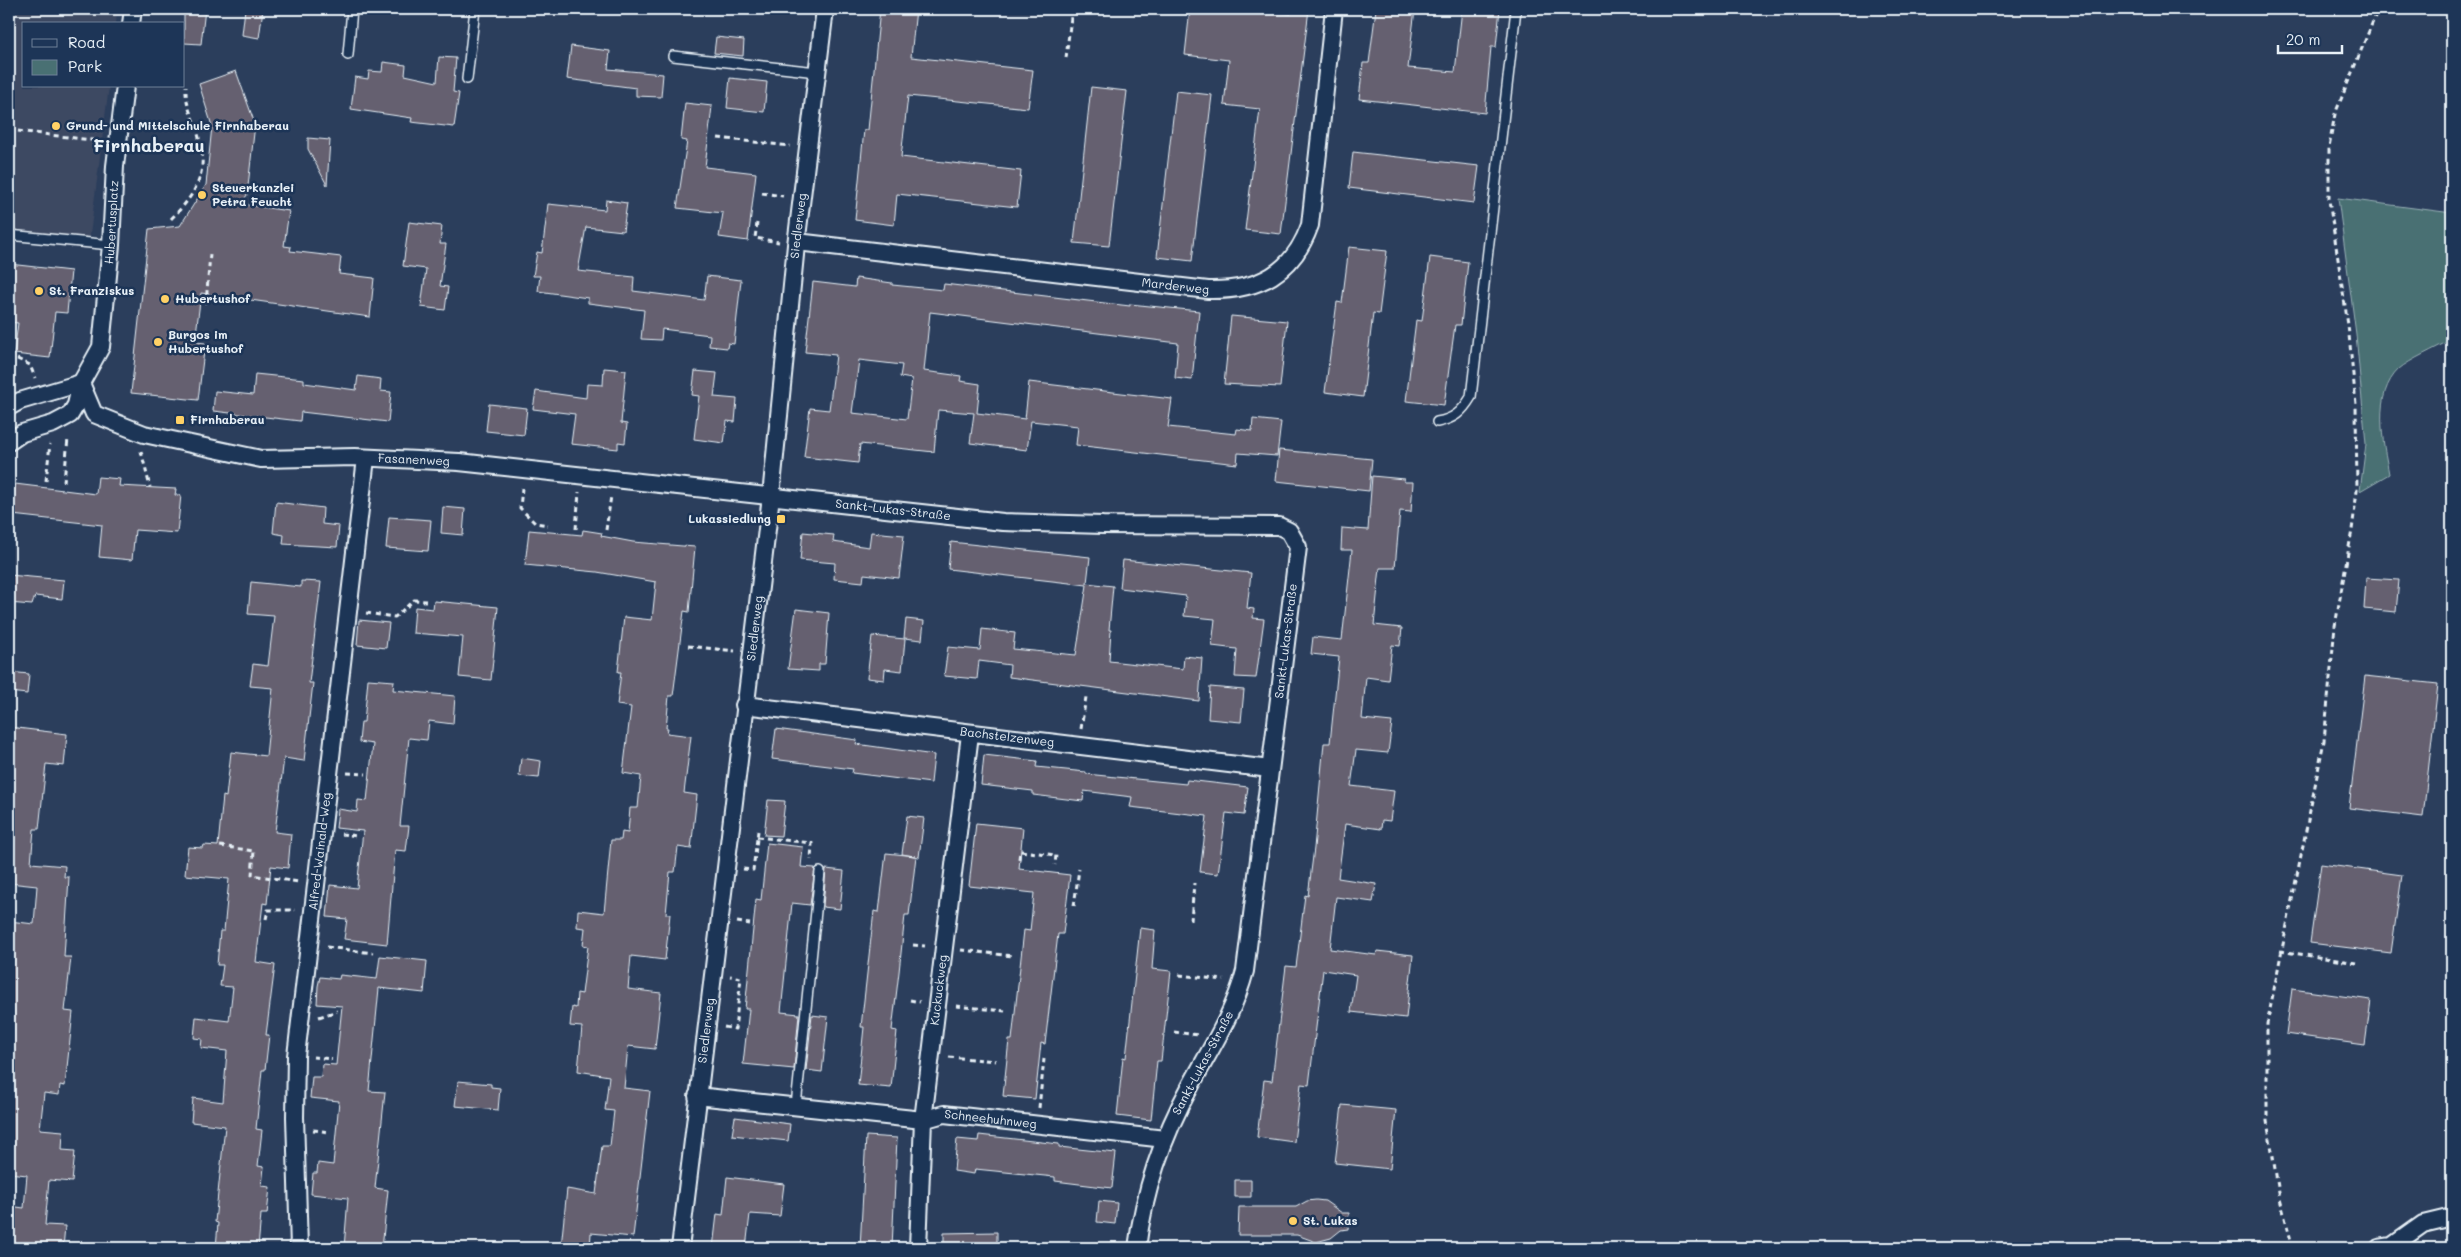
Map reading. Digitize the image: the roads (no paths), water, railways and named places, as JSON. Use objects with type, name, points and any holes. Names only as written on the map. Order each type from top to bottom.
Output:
[{"type":"street","points":[[131,22],[133,9]]},
{"type":"street","name":"Siedlerweg","points":[[680,1248],[744,705],[771,496],[796,244],[825,9]]},
{"type":"street","name":"Marderweg","points":[[796,244],[1208,290],[1248,287],[1274,277],[1296,254],[1310,224],[1334,9]]},
{"type":"street","name":"Hubertusplatz","points":[[81,383],[101,347],[111,245],[116,166],[125,88]]},
{"type":"street","points":[[9,407],[41,394],[81,383],[76,405],[70,415],[52,424],[22,433],[9,442]]},
{"type":"street","name":"Fasanenweg","points":[[81,383],[94,414],[144,434],[261,459],[422,459],[771,496]]},
{"type":"street","name":"Alfred-Wainald-Weg","points":[[299,1248],[295,1117],[296,1056],[366,458]]},
{"type":"street","name":"Sankt-Lukas-Straße","points":[[771,496],[930,516],[1003,522],[1102,526],[1279,526],[1289,531],[1298,547],[1248,952],[1242,982],[1219,1038],[1191,1085],[1165,1139],[1150,1178],[1136,1248]]},
{"type":"street","name":"Bachstelzenweg","points":[[744,705],[1270,769]]},
{"type":"street","name":"Kuckuckweg","points":[[918,1248],[923,1120],[970,734]]},
{"type":"street","name":"Schneehuhnweg","points":[[697,1096],[923,1120],[944,1114],[1165,1139]]},
{"type":"street","points":[[2391,1248],[2423,1224],[2452,1218]]},
{"type":"lane","points":[[348,55],[352,9]]},
{"type":"lane","points":[[468,79],[475,9]]},
{"type":"lane","points":[[1437,422],[1451,419],[1464,410],[1471,397],[1516,9]]},
{"type":"lane","points":[[673,56],[817,72]]},
{"type":"lane","points":[[9,235],[111,245]]},
{"type":"lane","points":[[796,1106],[820,872]]},
{"type":"place","name":"Grund- und Mittelschule Firnhaberau","points":[[56,126]]},
{"type":"place","name":"Steuerkanzlei Petra Feucht","points":[[202,195]]},
{"type":"place","name":"St. Franziskus","points":[[39,291]]},
{"type":"place","name":"Hubertushof","points":[[165,299]]},
{"type":"place","name":"Burgos im Hubertushof","points":[[158,342]]},
{"type":"place","name":"Firnhaberau","points":[[180,420]]},
{"type":"place","name":"Lukassiedlung","points":[[781,519]]},
{"type":"place","name":"St. Lukas","points":[[1293,1221]]},
{"type":"district","name":"Firnhaberau","points":[[149,146]]}]
